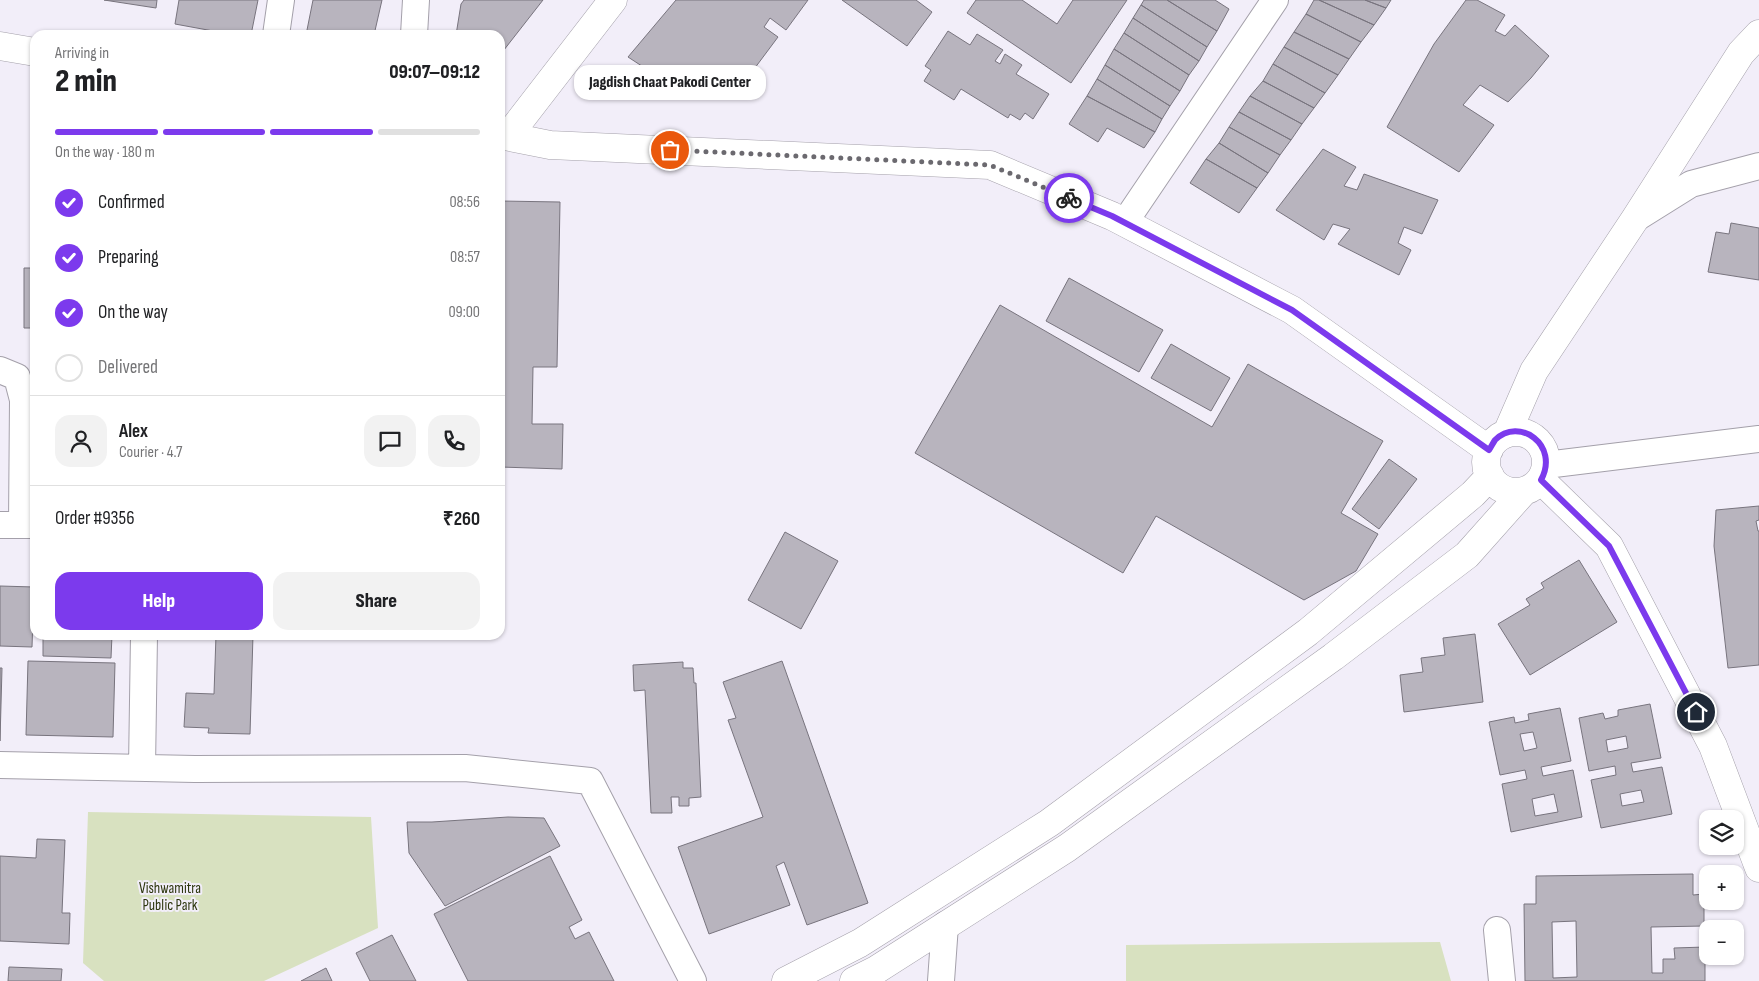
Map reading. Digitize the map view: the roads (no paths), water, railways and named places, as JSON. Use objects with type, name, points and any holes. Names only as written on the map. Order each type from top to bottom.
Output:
[{"type":"street","points":[[277,30],[281,0]]},
{"type":"street","points":[[414,30],[416,0]]},
{"type":"street","points":[[505,134],[613,0]]},
{"type":"street","points":[[1125,222],[1275,0]]},
{"type":"street","points":[[786,981],[860,943],[1049,823],[1308,632],[1473,494],[1534,371],[1636,219],[1741,53],[1759,34]]},
{"type":"street","points":[[0,46],[30,51]]},
{"type":"street","points":[[505,135],[550,145],[990,165],[1125,222],[1292,310],[1495,453],[1498,486],[1510,492],[1537,479],[1759,439]]},
{"type":"street","points":[[1636,219],[1691,184],[1759,166]]},
{"type":"street","points":[[0,370],[17,377],[23,400],[19,525]]},
{"type":"street","points":[[854,981],[876,970],[1067,848],[1333,657],[1467,555],[1537,479],[1544,450],[1536,438],[1522,432],[1495,453]]},
{"type":"street","points":[[1537,479],[1609,546],[1714,746],[1759,868]]},
{"type":"street","points":[[142,768],[144,640]]},
{"type":"street","points":[[0,765],[142,768],[465,768],[590,781],[693,981]]},
{"type":"street","points":[[942,981],[945,925]]},
{"type":"street","points":[[1498,930],[1502,981]]},
{"type":"place","name":"Jagdish Chaat Pakodi Center","points":[[670,150]]},
{"type":"park label","name":"Vishwamitra Public Park","points":[[170,896]]}]
